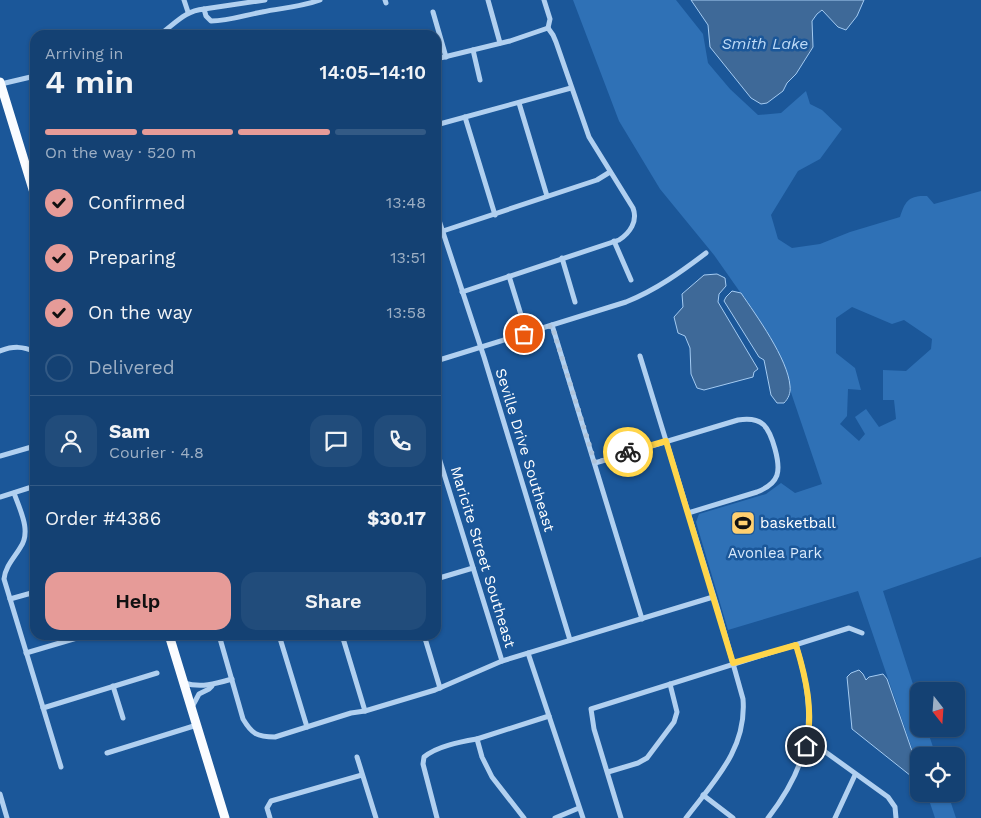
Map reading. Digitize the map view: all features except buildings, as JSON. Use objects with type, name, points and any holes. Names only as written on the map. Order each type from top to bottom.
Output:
[{"type":"main road","points":[[0,83],[30,180]]},
{"type":"main road","points":[[171,640],[192,708],[222,817]]},
{"type":"street","points":[[184,0],[188,12]]},
{"type":"street","points":[[207,0],[206,16],[211,21],[220,21],[320,0]]},
{"type":"street","points":[[165,30],[188,12],[265,0]]},
{"type":"street","points":[[488,0],[500,43]]},
{"type":"street","points":[[462,292],[614,241],[623,237],[634,223],[634,208],[589,137],[556,42],[548,28],[550,19],[544,0]]},
{"type":"street","points":[[433,12],[438,30]]},
{"type":"street","points":[[441,58],[548,28]]},
{"type":"street","points":[[441,40],[446,57]]},
{"type":"street","points":[[473,50],[480,80]]},
{"type":"street","points":[[0,83],[30,77]]},
{"type":"street","points":[[441,124],[571,88]]},
{"type":"street","points":[[519,103],[548,196]]},
{"type":"street","points":[[465,117],[495,215]]},
{"type":"street","points":[[443,231],[597,180],[610,172]]},
{"type":"street","name":"Seville Drive Southeast","points":[[441,225],[570,640]]},
{"type":"street","points":[[614,241],[631,280]]},
{"type":"street","points":[[441,359],[626,302],[648,293],[679,273],[706,252]]},
{"type":"street","points":[[562,258],[575,302]]},
{"type":"street","points":[[509,276],[522,318]]},
{"type":"street","points":[[552,326],[642,619]]},
{"type":"street","points":[[0,351],[14,347],[23,347],[30,350]]},
{"type":"street","points":[[640,356],[743,699],[741,733],[730,757],[686,818]]},
{"type":"street","points":[[595,463],[747,418],[758,420],[768,428],[772,437],[779,469],[770,485],[757,492],[688,513]]},
{"type":"street","points":[[0,456],[30,447]]},
{"type":"street","name":"Maricite Street Southeast","points":[[232,679],[243,719],[251,732],[263,737],[275,737],[437,689],[502,661],[441,464]]},
{"type":"street","points":[[0,497],[30,488]]},
{"type":"street","points":[[14,493],[26,533],[22,546],[5,573],[4,579],[61,767]]},
{"type":"street","points":[[441,578],[474,568]]},
{"type":"street","points":[[10,599],[30,593]]},
{"type":"street","points":[[502,661],[713,597]]},
{"type":"street","points":[[621,818],[594,729],[591,709],[849,628],[862,633]]},
{"type":"street","points":[[26,653],[70,640]]},
{"type":"street","points":[[192,708],[199,694],[209,690],[212,686],[232,679],[221,640]]},
{"type":"street","points":[[281,640],[307,727]]},
{"type":"street","points":[[344,640],[365,711]]},
{"type":"street","points":[[425,640],[437,689]]},
{"type":"street","points":[[768,818],[792,783],[800,765],[807,740],[808,694],[796,645]]},
{"type":"street","points":[[528,653],[582,818]]},
{"type":"street","points":[[43,708],[157,673]]},
{"type":"street","points":[[184,683],[196,686],[208,684],[212,686]]},
{"type":"street","points":[[608,772],[638,763],[647,758],[674,722],[677,712],[670,684]]},
{"type":"street","points":[[113,686],[123,718]]},
{"type":"street","points":[[437,818],[423,764],[424,757],[441,749],[548,716]]},
{"type":"street","points":[[107,753],[197,726]]},
{"type":"street","points":[[477,739],[482,757],[492,777],[524,818]]},
{"type":"street","points":[[807,740],[814,743],[855,775],[888,797],[895,807],[896,818]]},
{"type":"street","points":[[357,757],[376,818]]},
{"type":"street","points":[[270,818],[267,808],[271,801],[362,774]]},
{"type":"street","points":[[835,818],[855,775]]},
{"type":"street","points":[[0,794],[7,818]]},
{"type":"street","points":[[703,795],[733,818]]},
{"type":"street","points":[[555,818],[579,808]]},
{"type":"green space","name":"Avonlea Park","points":[[573,0],[676,0],[703,34],[708,63],[730,89],[758,115],[781,113],[806,91],[810,104],[822,110],[842,129],[820,159],[798,171],[771,215],[778,239],[792,248],[820,244],[850,232],[900,217],[906,203],[912,198],[927,196],[934,204],[981,191],[981,557],[883,591],[912,682],[910,682],[910,738],[930,738],[933,747],[911,747],[858,591],[728,630],[696,522],[699,514],[766,494],[781,483],[795,493],[822,484],[781,363],[754,312],[714,255],[660,189],[619,121]],"holes":[[[852,307],[892,324],[904,320],[932,339],[931,349],[906,371],[883,370],[883,400],[894,400],[896,419],[879,427],[866,409],[855,417],[865,434],[859,441],[840,424],[847,416],[848,389],[861,390],[855,368],[836,353],[836,318]]]},
{"type":"green space","points":[[930,802],[951,802],[956,818],[935,818]]},
{"type":"water","name":"Smith Lake","points":[[691,0],[864,0],[857,16],[846,30],[838,27],[822,10],[817,14],[812,21],[813,47],[783,91],[767,103],[761,104],[751,98],[710,47],[708,25]]},
{"type":"water","points":[[717,274],[725,278],[726,286],[719,294],[718,302],[758,369],[754,372],[753,377],[704,390],[697,388],[691,374],[690,348],[685,336],[678,333],[674,317],[683,307],[682,294],[704,275]]},
{"type":"water","points":[[732,291],[741,293],[784,363],[790,389],[789,396],[784,403],[777,403],[771,395],[764,360],[759,357],[724,301]]},
{"type":"water","points":[[859,670],[866,680],[869,677],[883,674],[887,679],[911,747],[910,775],[852,729],[847,677]]},
{"type":"way so far","points":[[524,334],[552,326],[595,463],[628,452]]},
{"type":"place","name":"basketball","points":[[743,523]]},
{"type":"route","points":[[628,452],[666,441],[733,663],[796,645],[803,667],[808,694],[809,710],[806,746]]}]
